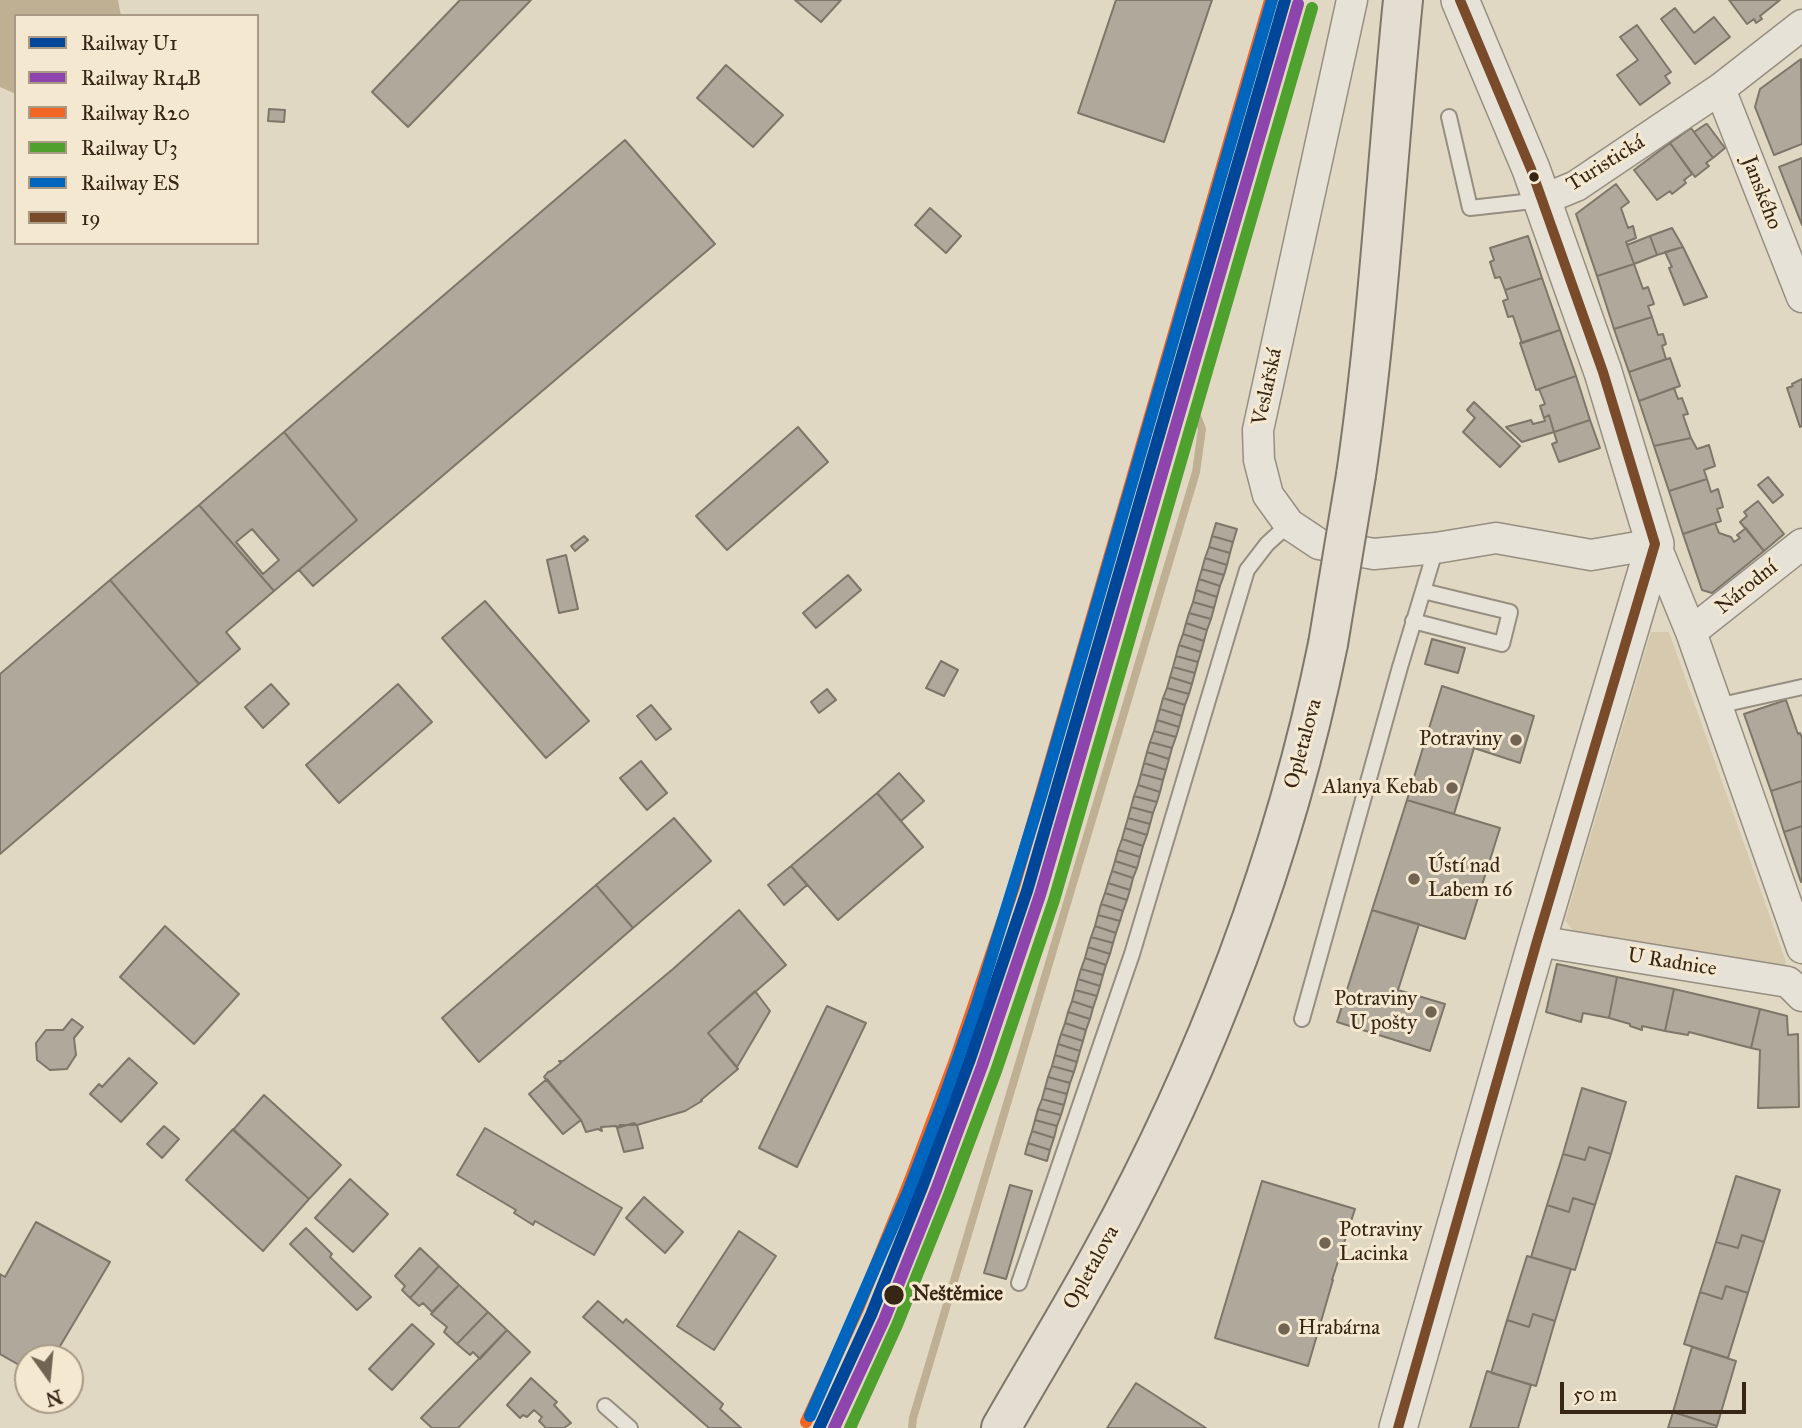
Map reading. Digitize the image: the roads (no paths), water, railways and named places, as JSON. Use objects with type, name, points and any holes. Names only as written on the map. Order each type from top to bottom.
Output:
[{"type":"main road","name":"Opletalova","points":[[1001,1428],[1102,1253],[1163,1132],[1207,1032],[1242,942],[1268,870],[1295,780],[1328,644],[1365,411],[1403,0]]},
{"type":"street","name":"Veslařská","points":[[1352,0],[1258,430],[1259,460],[1268,495],[1289,524],[1319,544],[1374,554],[1436,548],[1496,538],[1591,555],[1655,544]]},
{"type":"street","points":[[1460,0],[1531,169],[1603,372],[1655,544],[1691,632],[1802,948]]},
{"type":"street","name":"Turistická","points":[[1542,200],[1576,186],[1720,89],[1802,25]]},
{"type":"street","name":"Janského","points":[[1720,89],[1802,298]]},
{"type":"street","points":[[1398,1428],[1537,940],[1655,544]]},
{"type":"street","name":"Národní","points":[[1691,632],[1802,544]]},
{"type":"street","name":"U Radnice","points":[[1537,940],[1788,982],[1802,996]]},
{"type":"lane","name":"Turistická","points":[[1449,117],[1469,208],[1542,200]]},
{"type":"lane","points":[[1019,1283],[1132,954],[1247,570],[1267,544],[1289,524]]},
{"type":"lane","points":[[1302,1019],[1413,621],[1436,548]]},
{"type":"lane","points":[[1413,621],[1502,645],[1510,612],[1423,591]]},
{"type":"lane","points":[[1717,706],[1802,687]]},
{"type":"lane","points":[[605,1406],[630,1428]]},
{"type":"waterway","points":[[912,1428],[1196,472],[1202,429],[1195,411]]},
{"type":"rail line","name":"R20","points":[[806,1422],[858,1309],[910,1180],[956,1057],[1014,887],[1270,0]]},
{"type":"rail line","name":"ES","points":[[810,1416],[908,1192],[977,1004],[1041,796],[1272,0]]},
{"type":"rail line","name":"U1","points":[[819,1428],[871,1315],[923,1185],[969,1062],[1027,891],[1285,0]]},
{"type":"rail line","name":"R14B","points":[[834,1428],[884,1320],[936,1190],[982,1066],[1040,895],[1298,4]]},
{"type":"rail line","name":"U3","points":[[850,1428],[897,1325],[949,1195],[996,1071],[1054,900],[1312,8]]},
{"type":"place","name":"Potraviny","points":[[1516,740]]},
{"type":"place","name":"Alanya Kebab","points":[[1452,788]]},
{"type":"place","name":"Ústí nad Labem 16","points":[[1414,879]]},
{"type":"place","name":"Potraviny U pošty","points":[[1431,1012]]},
{"type":"place","name":"Potraviny Lacinka","points":[[1325,1243]]},
{"type":"place","name":"Neštěmice","points":[[894,1295]]},
{"type":"place","name":"Hrabárna","points":[[1284,1329]]}]
